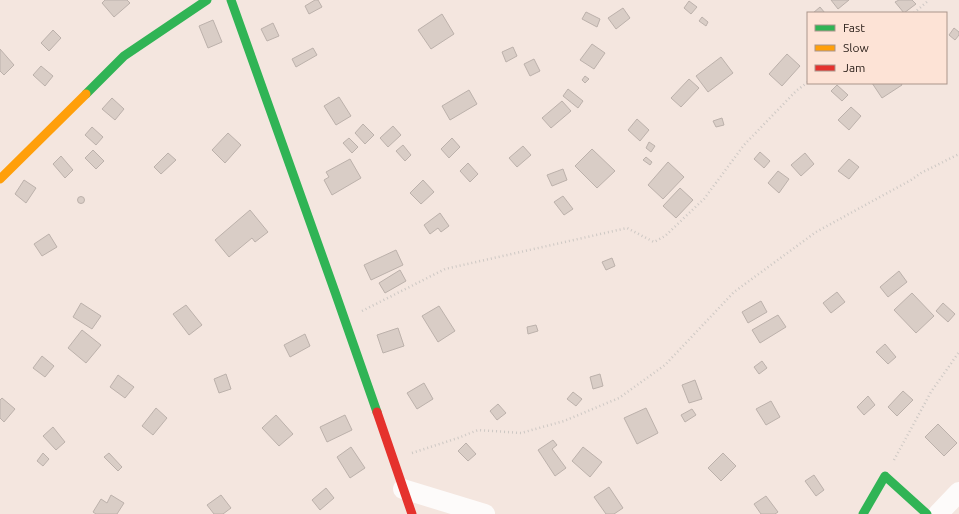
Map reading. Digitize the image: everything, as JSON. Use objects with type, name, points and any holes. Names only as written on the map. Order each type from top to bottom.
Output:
[{"type":"street","points":[[0,179],[124,56],[207,0]]},
{"type":"street","points":[[232,0],[412,514]]},
{"type":"street","points":[[863,514],[885,476],[927,514]]},
{"type":"street","points":[[403,489],[485,514]]},
{"type":"street","points":[[938,514],[959,492]]},
{"type":"path","points":[[915,12],[929,0]]},
{"type":"path","points":[[345,320],[444,269],[627,228],[654,242],[665,236],[704,199],[744,145],[796,91],[807,83]]},
{"type":"path","points":[[393,459],[478,430],[521,434],[564,421],[619,398],[666,366],[734,292],[816,232],[911,180],[921,173],[959,154]]},
{"type":"path","points":[[885,476],[931,392],[959,352]]},
{"type":"building","points":[[105,0],[127,0],[130,3],[114,17],[102,3]]},
{"type":"building","points":[[315,0],[318,0],[322,7],[309,14],[305,6]]},
{"type":"building","points":[[831,0],[849,0],[838,9]]},
{"type":"building","points":[[899,0],[912,0],[916,4],[903,12],[895,2]]},
{"type":"building","points":[[689,1],[697,7],[691,14],[684,8]]},
{"type":"building","points":[[820,7],[824,12],[814,12]]},
{"type":"building","points":[[623,8],[630,18],[616,29],[608,18]]},
{"type":"building","points":[[586,12],[600,19],[597,27],[582,19]]},
{"type":"building","points":[[442,14],[454,34],[431,49],[418,30]]},
{"type":"building","points":[[702,17],[708,22],[706,26],[699,21]]},
{"type":"building","points":[[213,20],[222,42],[208,48],[199,26]]},
{"type":"building","points":[[273,23],[279,36],[267,41],[261,29]]},
{"type":"building","points":[[954,28],[959,32],[959,35],[955,40],[949,35]]},
{"type":"building","points":[[53,30],[61,38],[49,51],[41,43]]},
{"type":"building","points":[[592,44],[605,53],[594,69],[580,60]]},
{"type":"building","points":[[513,47],[517,56],[506,62],[502,52]]},
{"type":"building","points":[[313,48],[317,55],[296,67],[292,59]]},
{"type":"building","points":[[0,49],[14,65],[4,75],[0,71]]},
{"type":"building","points":[[787,54],[800,66],[782,86],[769,74]]},
{"type":"building","points":[[721,57],[733,73],[708,92],[696,76]]},
{"type":"building","points":[[534,59],[540,71],[530,76],[524,64]]},
{"type":"building","points":[[41,66],[53,76],[45,86],[33,75]]},
{"type":"building","points":[[585,76],[589,79],[585,83],[582,80]]},
{"type":"building","points":[[689,79],[699,88],[681,107],[671,98]]},
{"type":"building","points":[[873,84],[902,84],[902,85],[882,98]]},
{"type":"building","points":[[837,85],[848,95],[842,101],[831,91]]},
{"type":"building","points":[[568,89],[583,101],[578,108],[563,96]]},
{"type":"building","points":[[469,90],[477,104],[450,120],[442,106]]},
{"type":"building","points":[[339,97],[351,116],[336,125],[324,106]]},
{"type":"building","points":[[112,98],[124,109],[115,120],[102,109]]},
{"type":"building","points":[[562,101],[571,111],[551,128],[542,118]]},
{"type":"building","points":[[851,107],[861,116],[849,130],[838,120]]},
{"type":"building","points":[[722,118],[724,125],[716,127],[713,121]]},
{"type":"building","points":[[637,119],[649,130],[640,141],[628,130]]},
{"type":"building","points":[[363,124],[374,135],[365,144],[355,133]]},
{"type":"building","points":[[393,126],[401,135],[388,147],[380,138]]},
{"type":"building","points":[[92,127],[103,137],[96,145],[85,135]]},
{"type":"building","points":[[228,133],[241,145],[225,163],[212,150]]},
{"type":"building","points":[[349,138],[358,147],[352,153],[343,143]]},
{"type":"building","points":[[452,138],[460,147],[449,158],[441,149]]},
{"type":"building","points":[[649,142],[655,146],[651,152],[646,148]]},
{"type":"building","points":[[403,145],[411,155],[405,161],[396,151]]},
{"type":"building","points":[[523,146],[531,155],[517,167],[509,158]]},
{"type":"building","points":[[592,149],[615,171],[597,188],[575,166]]},
{"type":"building","points":[[93,150],[104,161],[96,169],[85,158]]},
{"type":"building","points":[[760,152],[770,161],[764,168],[754,159]]},
{"type":"building","points":[[168,153],[176,160],[161,174],[154,167]]},
{"type":"building","points":[[805,153],[814,164],[801,176],[791,165]]},
{"type":"building","points":[[61,156],[73,170],[65,178],[53,164]]},
{"type":"building","points":[[646,157],[652,162],[650,165],[643,160]]},
{"type":"building","points":[[350,159],[361,178],[332,195],[324,180],[329,177],[326,172]]},
{"type":"building","points":[[849,159],[859,167],[849,179],[838,171]]},
{"type":"building","points":[[668,162],[684,177],[663,199],[648,185]]},
{"type":"building","points":[[468,163],[478,174],[470,182],[460,171]]},
{"type":"building","points":[[563,169],[567,180],[552,186],[547,175]]},
{"type":"building","points":[[778,171],[789,179],[779,193],[768,183]]},
{"type":"building","points":[[24,180],[36,188],[26,203],[15,194]]},
{"type":"building","points":[[423,180],[434,192],[421,204],[410,193]]},
{"type":"building","points":[[680,188],[693,200],[676,218],[663,206]]},
{"type":"building","points":[[563,196],[573,209],[564,215],[554,202]]},
{"type":"building","points":[[81,197],[84,200],[81,203],[78,200]]},
{"type":"building","points":[[250,210],[268,232],[255,242],[252,238],[229,257],[215,240]]},
{"type":"building","points":[[440,213],[449,226],[441,232],[438,228],[430,234],[424,225]]},
{"type":"building","points":[[49,234],[57,247],[42,256],[34,244]]},
{"type":"building","points":[[396,250],[403,265],[371,280],[364,265]]},
{"type":"building","points":[[612,258],[615,266],[606,270],[602,262]]},
{"type":"building","points":[[400,270],[406,281],[385,293],[379,283]]},
{"type":"building","points":[[899,271],[907,282],[888,297],[880,287]]},
{"type":"building","points":[[837,292],[845,302],[831,313],[823,303]]},
{"type":"building","points":[[912,293],[934,316],[916,333],[894,310]]},
{"type":"building","points":[[761,301],[767,312],[748,323],[742,312]]},
{"type":"building","points":[[81,303],[101,316],[92,329],[73,317]]},
{"type":"building","points":[[943,303],[955,314],[948,322],[936,311]]},
{"type":"building","points":[[186,305],[202,325],[189,335],[173,314]]},
{"type":"building","points":[[439,306],[455,331],[438,342],[422,316]]},
{"type":"building","points":[[778,315],[786,327],[760,343],[752,330]]},
{"type":"building","points":[[536,325],[538,331],[528,334],[527,327]]},
{"type":"building","points":[[398,328],[404,346],[383,353],[377,335]]},
{"type":"building","points":[[82,330],[101,345],[86,363],[68,348]]},
{"type":"building","points":[[305,334],[310,346],[290,357],[284,345]]},
{"type":"building","points":[[885,344],[896,357],[888,364],[876,352]]},
{"type":"building","points":[[42,356],[54,366],[45,377],[33,368]]},
{"type":"building","points":[[762,361],[767,368],[759,374],[754,367]]},
{"type":"building","points":[[226,374],[231,389],[219,393],[214,379]]},
{"type":"building","points":[[600,374],[603,386],[593,389],[590,377]]},
{"type":"building","points":[[118,375],[134,387],[125,398],[110,387]]},
{"type":"building","points":[[695,380],[702,399],[689,403],[682,385]]},
{"type":"building","points":[[424,383],[433,399],[417,409],[407,393]]},
{"type":"building","points":[[903,391],[913,400],[897,416],[888,407]]},
{"type":"building","points":[[573,392],[582,399],[576,406],[567,399]]},
{"type":"building","points":[[868,396],[875,405],[864,415],[857,407]]},
{"type":"building","points":[[2,398],[15,409],[4,422],[0,418],[0,400]]},
{"type":"building","points":[[771,401],[780,417],[766,425],[756,409]]},
{"type":"building","points":[[498,404],[506,413],[497,420],[490,411]]},
{"type":"building","points":[[156,408],[167,418],[153,435],[142,426]]},
{"type":"building","points":[[646,408],[658,433],[637,444],[624,418]]},
{"type":"building","points":[[692,409],[696,415],[685,422],[681,415]]},
{"type":"building","points":[[276,415],[293,434],[279,446],[262,428]]},
{"type":"building","points":[[345,415],[352,430],[327,442],[320,427]]},
{"type":"building","points":[[938,424],[957,443],[944,456],[925,437]]},
{"type":"building","points":[[53,427],[65,442],[56,450],[43,436]]},
{"type":"building","points":[[553,440],[557,445],[552,449],[566,468],[555,476],[538,450]]},
{"type":"building","points":[[466,443],[476,454],[468,461],[458,451]]},
{"type":"building","points":[[351,447],[365,468],[350,478],[337,457]]},
{"type":"building","points":[[583,447],[602,462],[590,477],[572,461]]},
{"type":"building","points":[[43,453],[49,459],[43,466],[37,461]]},
{"type":"building","points":[[109,453],[122,467],[118,471],[104,457]]},
{"type":"building","points":[[723,453],[736,466],[721,481],[708,468]]},
{"type":"building","points":[[814,475],[824,490],[816,496],[805,481]]},
{"type":"building","points":[[609,487],[623,508],[614,514],[606,514],[594,497]]},
{"type":"building","points":[[326,488],[334,498],[320,510],[312,500]]},
{"type":"building","points":[[111,495],[124,503],[117,514],[96,514],[93,512],[101,499],[107,503]]},
{"type":"building","points":[[221,495],[231,508],[223,514],[214,514],[207,505]]},
{"type":"building","points":[[766,496],[778,512],[775,514],[761,514],[754,504]]},
{"type":"traffic: fast","points":[[86,94],[124,56],[207,0]]},
{"type":"traffic: fast","points":[[231,0],[377,412]]},
{"type":"traffic: fast","points":[[863,514],[885,476],[927,514]]},
{"type":"traffic: slow","points":[[0,179],[86,94]]},
{"type":"traffic: jam","points":[[377,412],[412,514]]}]
